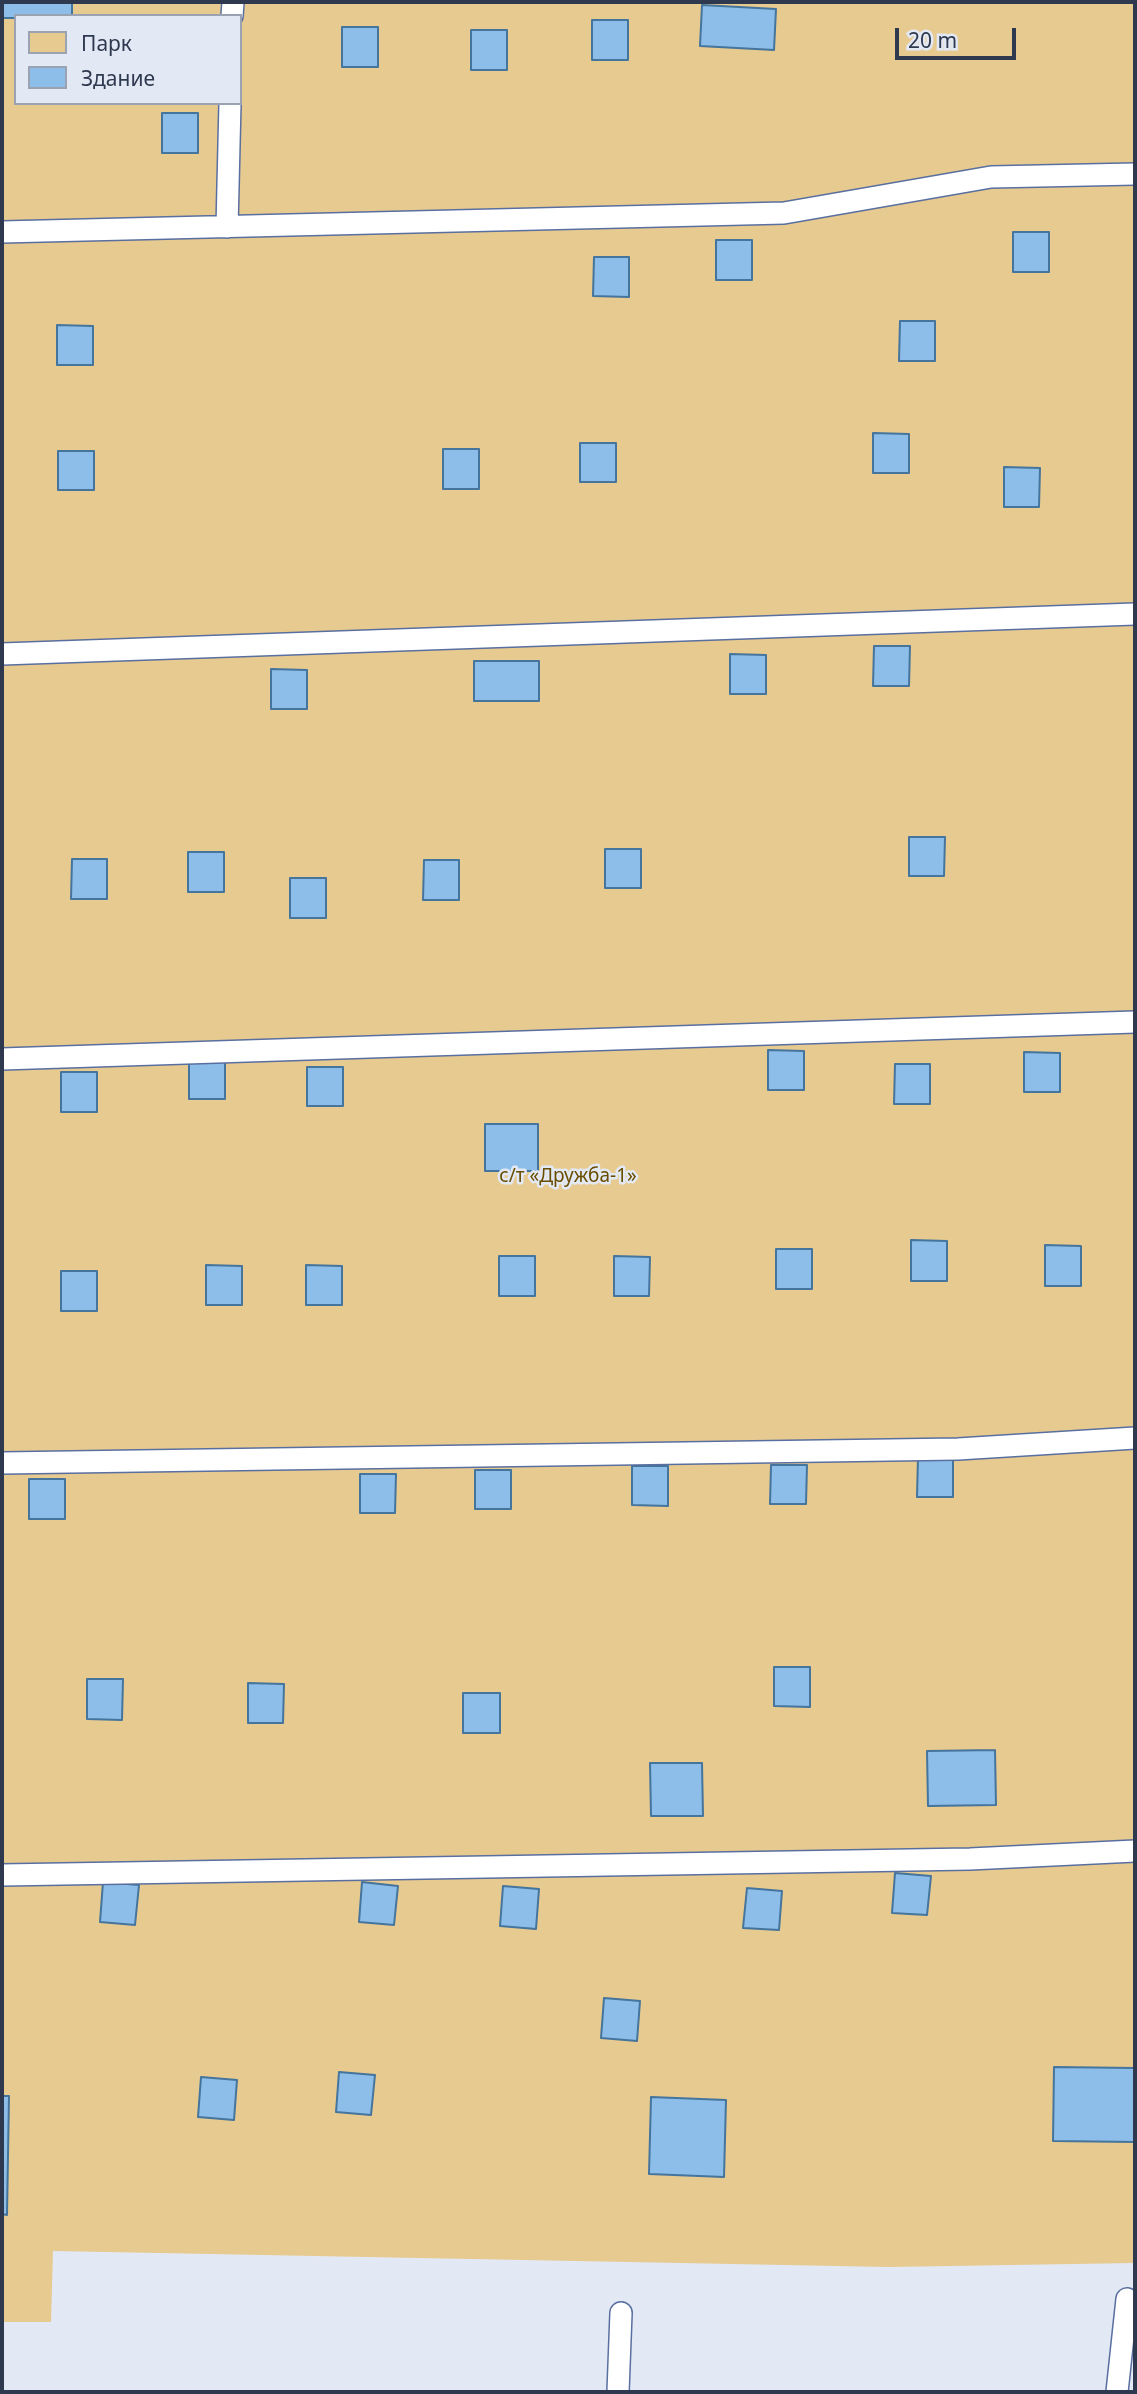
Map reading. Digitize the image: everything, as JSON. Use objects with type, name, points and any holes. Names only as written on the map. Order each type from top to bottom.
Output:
[{"type":"lane","points":[[227,227],[230,105]]},
{"type":"lane","points":[[2,232],[784,213],[990,177],[1135,174]]},
{"type":"lane","points":[[2,654],[1135,614]]},
{"type":"lane","points":[[2,1059],[1135,1022]]},
{"type":"lane","points":[[2,1462],[944,1449],[1135,1438]]},
{"type":"lane","points":[[2,1875],[956,1860],[1135,1851]]},
{"type":"lane","points":[[1117,2392],[1127,2299]]},
{"type":"lane","points":[[618,2392],[621,2313]]},
{"type":"green space","name":"с/т «Дружба-1»","points":[[2,2],[1135,2],[1135,2263],[889,2267],[53,2251],[51,2322],[2,2322]]},
{"type":"building","points":[[2,2],[72,2],[72,14],[14,14],[14,18],[2,18]]},
{"type":"building","points":[[702,5],[776,9],[774,50],[700,46]]},
{"type":"building","points":[[592,20],[628,20],[628,60],[592,60]]},
{"type":"building","points":[[342,27],[378,27],[378,67],[342,67]]},
{"type":"building","points":[[471,30],[507,30],[507,70],[471,70]]},
{"type":"building","points":[[162,113],[198,113],[198,153],[162,153]]},
{"type":"building","points":[[1013,232],[1049,232],[1049,272],[1013,272]]},
{"type":"building","points":[[716,240],[752,240],[752,280],[716,280]]},
{"type":"building","points":[[594,257],[629,257],[629,297],[593,296]]},
{"type":"building","points":[[900,321],[935,321],[935,361],[899,361]]},
{"type":"building","points":[[57,325],[93,326],[93,365],[57,365]]},
{"type":"building","points":[[873,433],[909,434],[909,473],[873,473]]},
{"type":"building","points":[[580,443],[616,443],[616,482],[580,482]]},
{"type":"building","points":[[443,449],[479,449],[479,489],[443,489]]},
{"type":"building","points":[[58,451],[94,451],[94,490],[58,490]]},
{"type":"building","points":[[1004,467],[1040,468],[1039,507],[1004,507]]},
{"type":"building","points":[[874,646],[910,646],[909,686],[873,686]]},
{"type":"building","points":[[730,654],[766,655],[766,694],[730,694]]},
{"type":"building","points":[[474,661],[539,661],[539,701],[474,701]]},
{"type":"building","points":[[271,669],[307,670],[307,709],[271,709]]},
{"type":"building","points":[[909,837],[945,837],[944,876],[909,876]]},
{"type":"building","points":[[605,849],[641,849],[641,888],[605,888]]},
{"type":"building","points":[[188,852],[224,852],[224,892],[188,892]]},
{"type":"building","points":[[72,859],[107,859],[107,899],[71,899]]},
{"type":"building","points":[[424,860],[459,860],[459,900],[423,900]]},
{"type":"building","points":[[290,878],[326,878],[326,918],[290,918]]},
{"type":"building","points":[[768,1050],[804,1051],[804,1090],[768,1090]]},
{"type":"building","points":[[1024,1052],[1060,1053],[1060,1092],[1024,1092]]},
{"type":"building","points":[[189,1060],[225,1060],[225,1099],[189,1099]]},
{"type":"building","points":[[895,1064],[930,1064],[930,1104],[894,1104]]},
{"type":"building","points":[[307,1067],[343,1067],[343,1106],[307,1106]]},
{"type":"building","points":[[61,1072],[97,1072],[97,1112],[61,1112]]},
{"type":"building","points":[[485,1124],[538,1124],[538,1171],[485,1171]]},
{"type":"building","points":[[911,1240],[947,1241],[947,1281],[911,1281]]},
{"type":"building","points":[[1045,1245],[1081,1246],[1081,1286],[1045,1286]]},
{"type":"building","points":[[776,1249],[812,1249],[812,1289],[776,1289]]},
{"type":"building","points":[[499,1256],[535,1256],[535,1296],[499,1296]]},
{"type":"building","points":[[614,1256],[650,1257],[649,1296],[614,1296]]},
{"type":"building","points":[[206,1265],[242,1266],[242,1305],[206,1305]]},
{"type":"building","points":[[306,1265],[342,1266],[342,1305],[306,1305]]},
{"type":"building","points":[[61,1271],[97,1271],[97,1311],[61,1311]]},
{"type":"building","points":[[918,1457],[953,1458],[953,1497],[917,1497]]},
{"type":"building","points":[[771,1465],[807,1465],[806,1504],[770,1504]]},
{"type":"building","points":[[632,1466],[668,1466],[668,1506],[632,1505]]},
{"type":"building","points":[[475,1470],[511,1470],[511,1509],[475,1509]]},
{"type":"building","points":[[360,1474],[396,1474],[395,1513],[360,1513]]},
{"type":"building","points":[[29,1479],[65,1479],[65,1519],[29,1519]]},
{"type":"building","points":[[774,1667],[810,1667],[810,1707],[774,1706]]},
{"type":"building","points":[[87,1679],[123,1679],[122,1720],[87,1719]]},
{"type":"building","points":[[248,1683],[284,1684],[283,1723],[248,1723]]},
{"type":"building","points":[[463,1693],[500,1693],[500,1733],[463,1733]]},
{"type":"building","points":[[995,1750],[996,1805],[928,1806],[927,1751]]},
{"type":"building","points":[[650,1763],[702,1763],[703,1816],[651,1816]]},
{"type":"building","points":[[895,1873],[931,1876],[927,1915],[892,1913]]},
{"type":"building","points":[[103,1882],[139,1885],[135,1925],[100,1922]]},
{"type":"building","points":[[362,1882],[398,1886],[394,1925],[359,1922]]},
{"type":"building","points":[[503,1886],[539,1889],[536,1929],[500,1926]]},
{"type":"building","points":[[747,1888],[782,1891],[779,1930],[743,1928]]},
{"type":"building","points":[[604,1998],[640,2001],[637,2041],[601,2038]]},
{"type":"building","points":[[1054,2067],[1135,2068],[1135,2142],[1053,2141]]},
{"type":"building","points":[[339,2072],[375,2075],[371,2115],[336,2112]]},
{"type":"building","points":[[201,2077],[237,2080],[234,2120],[198,2117]]},
{"type":"building","points":[[2,2096],[9,2096],[7,2215],[2,2214]]},
{"type":"building","points":[[651,2097],[726,2100],[724,2177],[649,2174]]}]
